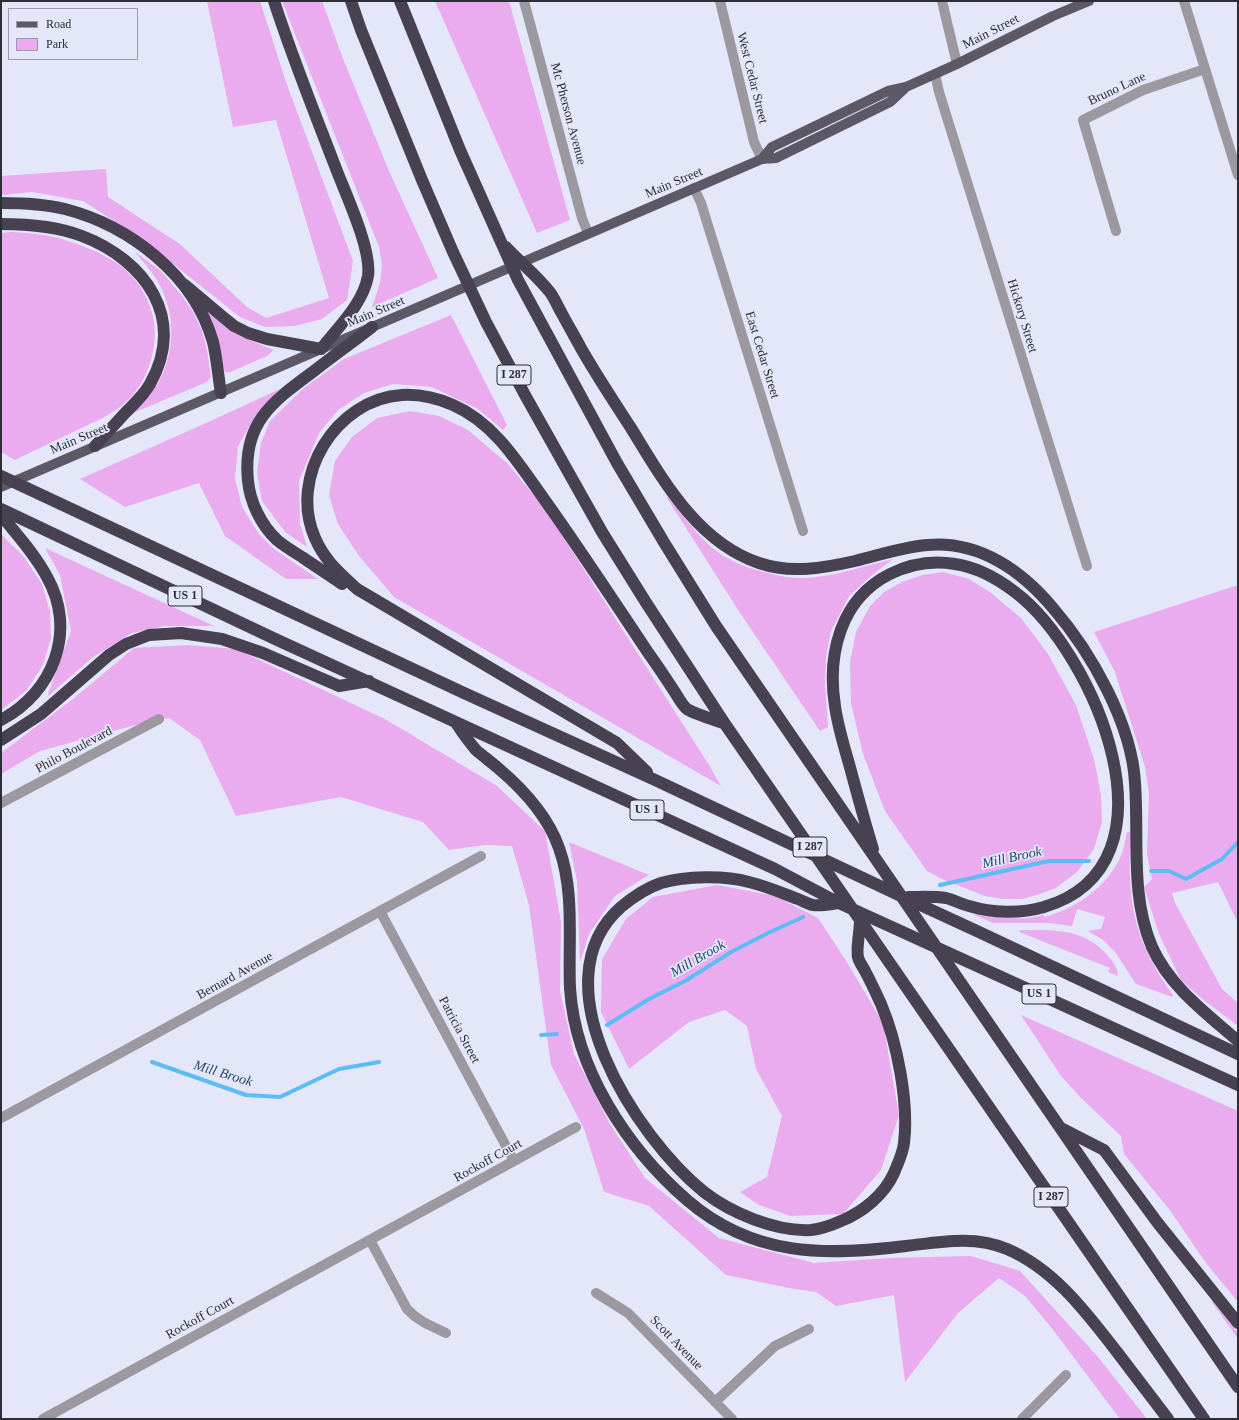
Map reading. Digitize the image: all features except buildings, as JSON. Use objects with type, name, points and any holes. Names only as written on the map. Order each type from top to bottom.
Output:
[{"type":"highway","points":[[1,203],[22,203],[64,209],[85,215],[107,224],[129,236],[150,252],[185,285],[234,326],[267,339],[321,349],[360,298],[365,287],[368,274],[368,262],[366,250],[355,218],[284,35],[274,1]]},
{"type":"highway","name":"I 287","points":[[351,1],[422,180],[453,252],[486,322],[528,401],[602,532],[725,724],[1204,1419]]},
{"type":"highway","points":[[400,1],[460,150],[518,280],[617,462],[665,544],[716,626],[1238,1387]]},
{"type":"highway","points":[[1,224],[43,226],[65,230],[82,236],[114,252],[128,262],[147,283],[161,312],[164,328],[161,358],[150,384],[142,395],[95,446]]},
{"type":"highway","points":[[500,240],[551,293],[584,354],[676,497],[696,522],[724,546],[741,556],[759,563],[799,570],[816,569],[901,549],[930,544],[965,547],[981,552],[1001,562],[1021,575],[1037,590],[1072,632],[1090,657],[1113,704],[1132,758],[1135,782],[1138,890],[1140,908],[1153,948],[1173,981],[1186,995],[1238,1041]]},
{"type":"highway","points":[[185,285],[202,315],[212,342],[221,393]]},
{"type":"highway","points":[[357,589],[344,585],[291,550],[277,540],[267,528],[256,509],[248,486],[247,456],[255,429],[260,419],[280,396],[372,327]]},
{"type":"highway","points":[[653,779],[617,743],[357,589],[330,565],[314,536],[309,518],[307,498],[308,484],[312,469],[325,442],[341,423],[358,410],[371,403],[400,395],[418,395],[437,399],[455,406],[471,415],[504,444],[562,525],[686,709],[725,724]]},
{"type":"highway","name":"US 1","points":[[1,476],[464,693],[653,779],[1238,1054]]},
{"type":"highway","name":"US 1","points":[[1,509],[273,638],[775,869],[839,903],[1238,1085]]},
{"type":"highway","points":[[1,516],[38,562],[48,577],[55,595],[60,619],[60,634],[57,651],[53,666],[46,679],[34,694],[20,707],[1,720]]},
{"type":"highway","points":[[875,858],[835,706],[833,664],[837,638],[852,607],[867,589],[883,578],[900,570],[921,564],[942,562],[957,564],[976,570],[1015,592],[1030,606],[1071,659],[1088,690],[1104,727],[1111,748],[1119,794],[1118,817],[1114,836],[1108,852],[1096,873],[1086,883],[1066,897],[1044,907],[1012,912],[970,906],[946,898],[901,896]]},
{"type":"highway","points":[[1,740],[41,714],[109,655],[126,644],[150,635],[181,633],[215,637],[236,643],[339,686],[369,681]]},
{"type":"highway","points":[[454,721],[476,749],[504,773],[534,803],[554,835],[566,869],[568,890],[570,987],[576,1032],[594,1079],[623,1128],[644,1156],[667,1181],[699,1209],[734,1231],[758,1241],[788,1248],[814,1251],[867,1251],[964,1240],[981,1242],[1006,1248],[1028,1260],[1050,1275],[1069,1293],[1096,1325],[1168,1419]]},
{"type":"highway","points":[[839,903],[814,905],[747,881],[717,877],[696,877],[661,883],[647,889],[629,900],[616,911],[604,925],[590,959],[588,982],[589,1003],[602,1052],[626,1098],[641,1121],[683,1172],[705,1192],[730,1208],[751,1218],[774,1226],[812,1230],[849,1218],[872,1202],[886,1186],[893,1176],[904,1145],[904,1102],[895,1049],[890,1027],[858,957],[858,917]]},
{"type":"highway","points":[[1060,1127],[1104,1150],[1157,1222],[1238,1323]]},
{"type":"main road","name":"Main Street","points":[[1,487],[372,327],[422,307],[569,241],[762,160],[772,147],[888,91],[906,88],[1053,16],[1089,1]]},
{"type":"street","name":"Mc Pherson Avenue","points":[[524,1],[582,218],[588,233]]},
{"type":"street","name":"West Cedar Street","points":[[720,1],[754,142],[762,160]]},
{"type":"street","points":[[942,1],[957,64]]},
{"type":"street","points":[[1184,1],[1238,175]]},
{"type":"street","name":"Bruno Lane","points":[[1116,231],[1083,120],[1143,90],[1205,69]]},
{"type":"street","name":"Hickory Street","points":[[935,74],[939,92],[1087,566]]},
{"type":"street","name":"East Cedar Street","points":[[694,188],[701,203],[803,531]]},
{"type":"street","name":"Philo Boulevard","points":[[1,803],[160,719]]},
{"type":"street","name":"Bernard Avenue","points":[[1,1118],[481,856]]},
{"type":"street","name":"Patricia Street","points":[[380,911],[514,1161]]},
{"type":"street","name":"Rockoff Court","points":[[43,1419],[576,1127]]},
{"type":"street","points":[[370,1240],[407,1309],[424,1323],[446,1333]]},
{"type":"street","name":"Scott Avenue","points":[[596,1293],[628,1313],[732,1419]]},
{"type":"street","points":[[715,1402],[775,1346],[809,1329]]},
{"type":"street","points":[[1022,1419],[1066,1375]]},
{"type":"green space","points":[[207,1],[260,1],[287,85],[353,261],[347,300],[322,319],[295,326],[265,327],[240,317],[138,236],[83,201],[32,192],[1,195],[1,176],[106,169],[108,197],[181,245],[247,307],[266,318],[329,298],[276,120],[233,127]]},
{"type":"green space","points":[[282,1],[322,1],[342,56],[389,171],[438,278],[372,307],[380,283],[382,265],[379,247]]},
{"type":"green space","points":[[435,1],[509,1],[570,220],[537,233]]},
{"type":"green space","points":[[12,232],[38,234],[62,239],[91,249],[118,264],[127,271],[142,289],[151,310],[155,333],[153,353],[149,367],[139,387],[129,399],[104,417],[15,460],[1,452],[1,233]]},
{"type":"green space","points":[[135,252],[160,270],[182,296],[193,312],[202,330],[211,377],[207,382],[133,413],[151,394],[160,380],[169,356],[171,343],[170,317],[163,292],[158,281]]},
{"type":"green space","points":[[209,313],[228,329],[242,337],[274,350],[267,356],[228,373],[224,371],[218,342],[207,314]]},
{"type":"green space","points":[[451,315],[507,425],[503,430],[478,409],[432,387],[393,384],[364,393],[338,410],[319,433],[299,481],[300,524],[307,547],[285,532],[262,501],[257,473],[261,443],[270,421],[304,388],[344,359]]},
{"type":"green space","points":[[280,389],[256,415],[238,446],[235,479],[242,507],[259,534],[274,549],[318,579],[286,579],[225,536],[199,483],[125,507],[80,479],[204,424]]},
{"type":"green space","points":[[410,411],[439,416],[468,430],[508,464],[546,510],[721,786],[394,597],[359,556],[338,524],[329,495],[335,461],[352,437],[377,418]]},
{"type":"green space","points":[[668,497],[693,528],[715,550],[744,566],[776,575],[804,578],[826,576],[893,559],[849,596],[831,631],[826,657],[825,681],[828,727],[820,731],[740,613],[667,498]]},
{"type":"green space","points":[[1,534],[24,557],[42,584],[50,612],[51,638],[43,665],[26,691],[1,710]]},
{"type":"green space","points":[[45,548],[214,626],[165,626],[132,633],[93,657],[47,697],[71,631],[60,575]]},
{"type":"green space","points":[[943,572],[969,579],[991,593],[1021,618],[1048,654],[1076,705],[1094,759],[1101,795],[1102,822],[1094,849],[1077,872],[1056,888],[1022,899],[1003,899],[985,896],[944,880],[927,871],[885,811],[863,754],[851,703],[850,662],[856,632],[870,606],[884,592],[902,582],[922,575]]},
{"type":"green space","points":[[1238,585],[1238,923],[1218,882],[1172,893],[1175,903],[1222,989],[1238,1003],[1238,1026],[1201,998],[1181,980],[1159,934],[1144,887],[1152,879],[1147,854],[1149,793],[1145,767],[1115,672],[1094,632]]},
{"type":"green space","points":[[188,645],[236,649],[385,719],[497,786],[545,831],[561,922],[560,991],[574,1054],[610,1124],[645,1178],[719,1238],[814,1263],[890,1258],[971,1256],[1020,1271],[1098,1357],[1147,1419],[1120,1419],[1054,1331],[1025,1296],[999,1278],[958,1313],[905,1382],[894,1295],[836,1306],[816,1292],[726,1275],[649,1206],[604,1192],[584,1129],[551,1065],[529,905],[512,846],[485,845],[449,850],[423,822],[341,797],[236,816],[200,740],[169,718],[143,723],[40,751],[1,774],[1,753],[73,699],[134,648]]},
{"type":"green space","points":[[1127,832],[1130,832],[1130,884],[1136,920],[1144,946],[1150,959],[1173,995],[1172,997],[1136,984],[1115,952],[1103,940],[1088,931],[1101,929],[1105,917],[1077,909],[1072,926],[1050,923],[993,923],[975,915],[976,913],[1010,918],[1027,918],[1044,915],[1045,917],[1079,902],[1099,887],[1115,867],[1121,856]]},
{"type":"green space","points":[[569,842],[649,875],[615,896],[589,934],[580,962],[577,881]]},
{"type":"green space","points":[[717,885],[775,896],[818,918],[848,964],[883,1023],[899,1115],[881,1170],[843,1214],[790,1216],[759,1205],[740,1192],[767,1177],[782,1116],[756,1069],[747,1026],[725,1010],[689,1022],[629,1069],[601,1012],[602,959],[626,919],[653,897]]},
{"type":"green space","points":[[1021,930],[1057,931],[1080,936],[1100,948],[1111,959],[1118,976],[1108,972],[1110,968],[1019,932]]},
{"type":"green space","points":[[1021,1015],[1238,1111],[1238,1302],[1206,1263],[1169,1209],[1124,1154],[1121,1136],[1080,1097],[1061,1076]]},
{"type":"green space","points":[[1213,1301],[1238,1333],[1238,1339],[1212,1302]]},
{"type":"waterway","name":"Mill Brook","points":[[1151,871],[1169,871],[1186,879],[1222,859],[1238,842]]},
{"type":"waterway","name":"Mill Brook","points":[[940,885],[1049,861],[1089,861]]},
{"type":"waterway","name":"Mill Brook","points":[[607,1025],[649,999],[685,981],[733,951],[803,917]]},
{"type":"waterway","name":"Mill Brook","points":[[541,1035],[557,1034]]},
{"type":"waterway","name":"Mill Brook","points":[[152,1062],[246,1095],[280,1097],[339,1069],[379,1062]]}]
